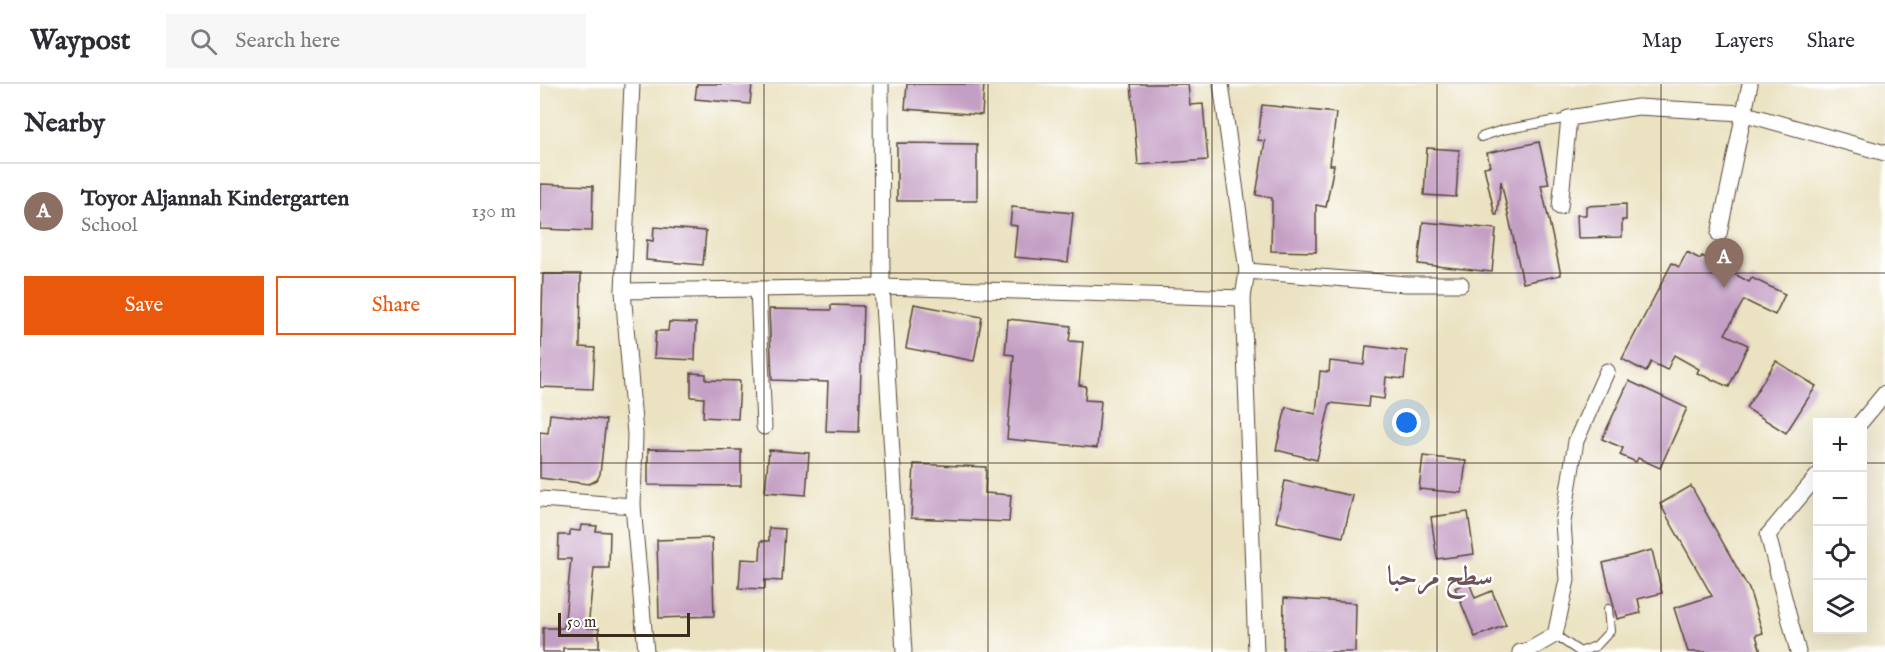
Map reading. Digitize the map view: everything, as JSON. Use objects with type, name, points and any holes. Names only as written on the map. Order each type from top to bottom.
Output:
[{"type":"street","points":[[632,84],[623,291],[635,434],[633,506],[646,652]]},
{"type":"street","points":[[881,84],[882,287],[904,652]]},
{"type":"street","points":[[1221,84],[1246,271],[1243,298],[1256,652]]},
{"type":"street","points":[[1719,234],[1742,113],[1750,84]]},
{"type":"street","points":[[1560,207],[1569,118],[1638,107],[1742,113],[1885,153]]},
{"type":"street","points":[[1246,271],[1406,284],[1461,284]]},
{"type":"street","points":[[623,291],[882,287],[1243,298]]},
{"type":"street","points":[[758,289],[764,427]]},
{"type":"street","points":[[1520,652],[1555,635],[1567,580],[1563,522],[1576,441],[1607,371]]},
{"type":"street","points":[[1865,418],[1885,393]]},
{"type":"street","points":[[1798,652],[1768,535],[1813,481]]},
{"type":"street","points":[[540,499],[633,506]]},
{"type":"lane","points":[[1481,137],[1502,130],[1569,118]]},
{"type":"lane","points":[[1555,635],[1580,652],[1596,646],[1610,631],[1608,609]]},
{"type":"building","points":[[697,84],[752,84],[750,104],[695,99]]},
{"type":"building","points":[[907,84],[984,84],[982,115],[905,109]]},
{"type":"building","points":[[1131,84],[1188,84],[1190,105],[1203,104],[1208,160],[1138,165]]},
{"type":"building","points":[[1262,105],[1336,113],[1330,165],[1334,165],[1326,207],[1316,205],[1316,252],[1271,251],[1272,198],[1256,195],[1265,141],[1258,140]]},
{"type":"building","points":[[1539,142],[1549,184],[1541,185],[1561,275],[1523,283],[1501,181],[1497,215],[1495,215],[1484,167],[1490,166],[1487,153]]},
{"type":"building","points":[[897,143],[977,144],[977,201],[897,201]]},
{"type":"building","points":[[1427,148],[1459,150],[1456,197],[1424,195]]},
{"type":"building","points":[[540,184],[593,186],[592,231],[540,229]]},
{"type":"building","points":[[1626,204],[1626,220],[1622,220],[1622,237],[1578,238],[1577,215],[1586,215],[1586,206]]},
{"type":"building","points":[[1012,207],[1073,213],[1068,262],[1014,257],[1017,226],[1010,225]]},
{"type":"building","points":[[1423,222],[1496,229],[1492,272],[1418,264]]},
{"type":"building","points":[[654,227],[706,231],[703,265],[646,260],[647,240],[653,241]]},
{"type":"building","points":[[1687,252],[1700,259],[1702,256],[1749,282],[1752,278],[1785,294],[1775,315],[1744,300],[1725,334],[1748,345],[1729,387],[1697,373],[1699,369],[1674,355],[1667,370],[1651,362],[1646,372],[1622,359],[1672,263],[1679,267]]},
{"type":"building","points":[[543,274],[581,274],[580,347],[595,348],[593,389],[540,387]]},
{"type":"building","points":[[914,304],[982,317],[974,361],[906,348]]},
{"type":"building","points":[[831,305],[863,306],[859,432],[826,431],[828,382],[772,380],[769,309],[831,310]]},
{"type":"building","points":[[1008,319],[1071,326],[1069,341],[1083,342],[1079,385],[1086,386],[1085,400],[1101,401],[1097,448],[1007,439],[1014,355],[1005,354]]},
{"type":"building","points":[[669,322],[696,323],[695,360],[654,358],[656,331],[668,331]]},
{"type":"building","points":[[1366,346],[1407,351],[1404,379],[1386,377],[1384,399],[1369,397],[1368,407],[1330,403],[1317,460],[1276,450],[1286,407],[1316,414],[1320,371],[1329,372],[1330,361],[1364,365]]},
{"type":"building","points":[[1776,361],[1816,386],[1786,433],[1746,408]]},
{"type":"building","points":[[691,373],[706,374],[706,380],[740,381],[738,419],[703,417],[704,398],[691,397]]},
{"type":"building","points":[[1629,381],[1687,408],[1660,468],[1638,458],[1636,462],[1620,455],[1623,448],[1602,439]]},
{"type":"building","points":[[550,414],[606,420],[600,474],[597,480],[589,484],[540,478],[540,432],[548,433]]},
{"type":"building","points":[[648,449],[741,450],[741,486],[648,485]]},
{"type":"building","points":[[769,450],[809,453],[806,495],[765,492]]},
{"type":"building","points":[[1423,456],[1466,461],[1462,493],[1419,489]]},
{"type":"building","points":[[914,464],[986,467],[985,493],[1011,495],[1009,522],[911,518]]},
{"type":"building","points":[[1285,481],[1353,496],[1343,537],[1276,522]]},
{"type":"building","points":[[1691,486],[1749,589],[1763,633],[1756,635],[1761,652],[1688,652],[1674,608],[1712,596],[1660,504]]},
{"type":"building","points":[[1468,512],[1474,554],[1437,559],[1431,517]]},
{"type":"building","points":[[581,525],[597,526],[596,531],[610,532],[609,568],[594,568],[588,628],[599,628],[599,648],[563,648],[563,652],[543,652],[543,628],[564,628],[571,559],[558,559],[559,535],[570,535],[570,530],[580,531]]},
{"type":"building","points":[[769,528],[785,529],[782,581],[765,580],[765,589],[739,588],[741,559],[760,560],[761,541],[769,541]]},
{"type":"building","points":[[712,538],[714,616],[659,618],[657,540]]},
{"type":"building","points":[[1652,550],[1662,593],[1638,599],[1641,613],[1617,619],[1603,563]]},
{"type":"building","points":[[1469,582],[1475,598],[1492,591],[1506,625],[1475,637],[1455,588]]},
{"type":"building","points":[[1284,598],[1356,603],[1355,652],[1283,652]]},
{"type":"place","name":"Toyor Aljannah Kindergarten","points":[[1724,288]]},
{"type":"district","name":"سطح مرحبا","points":[[1440,578]]}]
